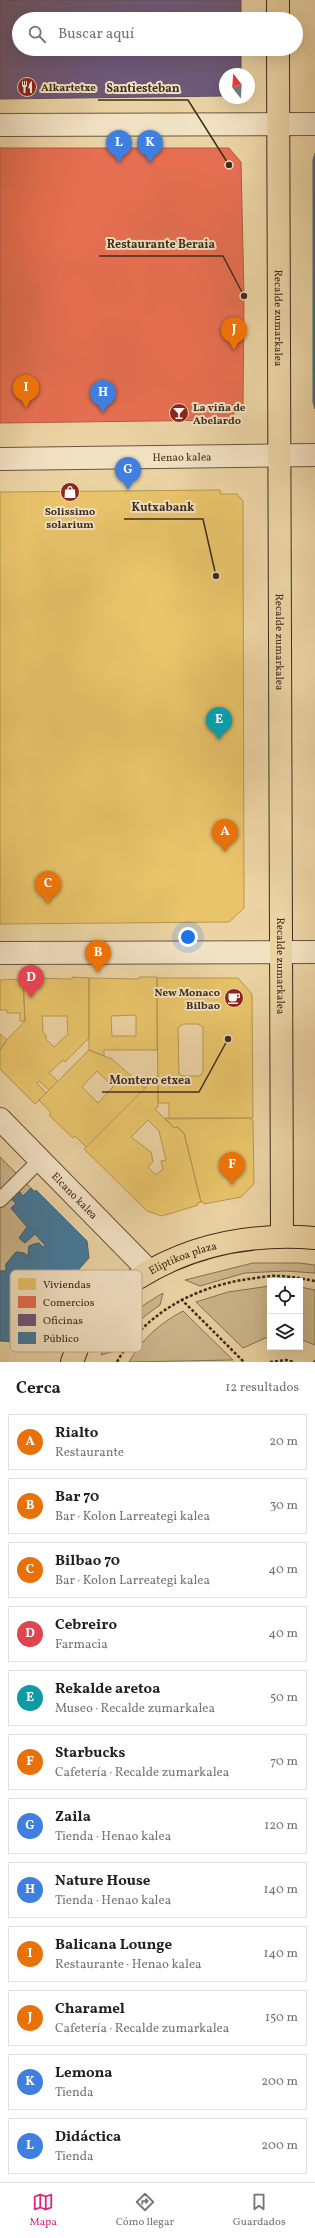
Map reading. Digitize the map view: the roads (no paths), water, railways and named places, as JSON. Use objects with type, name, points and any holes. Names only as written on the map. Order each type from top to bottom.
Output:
[{"type":"main road","points":[[278,0],[278,12]]},
{"type":"main road","name":"Recalde zumarkalea","points":[[278,56],[278,455],[282,1235]]},
{"type":"main road","name":"Eliptikoa plaza","points":[[142,1275],[192,1251],[240,1239],[282,1235],[315,1238]]},
{"type":"main road","name":"Eliptikoa plaza","points":[[72,1362],[77,1352]]},
{"type":"street","points":[[0,125],[315,124]]},
{"type":"street","name":"Henao kalea","points":[[0,459],[315,455]]},
{"type":"street","points":[[0,953],[315,952]]},
{"type":"street","name":"Elcano kalea","points":[[0,1120],[149,1271]]},
{"type":"lane","points":[[0,1200],[40,1160]]},
{"type":"place","name":"Alkartetxe","points":[[27,87]]},
{"type":"place","name":"Didáctica","points":[[119,163]]},
{"type":"place","name":"Lemona","points":[[150,163]]},
{"type":"place","name":"Santiesteban","points":[[229,165]]},
{"type":"place","name":"Restaurante Beraia","points":[[244,296]]},
{"type":"place","name":"Charamel","points":[[234,350]]},
{"type":"place","name":"Balicana Lounge","points":[[26,408]]},
{"type":"place","name":"Nature House","points":[[103,413]]},
{"type":"place","name":"La viña de Abelardo","points":[[179,413]]},
{"type":"place","name":"Zaila","points":[[128,490]]},
{"type":"place","name":"Solissimo solarium","points":[[70,492]]},
{"type":"place","name":"Kutxabank","points":[[216,576]]},
{"type":"place","name":"Rekalde aretoa","points":[[219,740]]},
{"type":"place","name":"Rialto","points":[[225,852]]},
{"type":"place","name":"Bilbao 70","points":[[48,904]]},
{"type":"place","name":"Bar 70","points":[[98,973]]},
{"type":"place","name":"Cebreiro","points":[[31,998]]},
{"type":"place","name":"New Monaco Bilbao","points":[[234,998]]},
{"type":"place","name":"Montero etxea","points":[[228,1039]]},
{"type":"place","name":"Starbucks","points":[[232,1185]]}]
